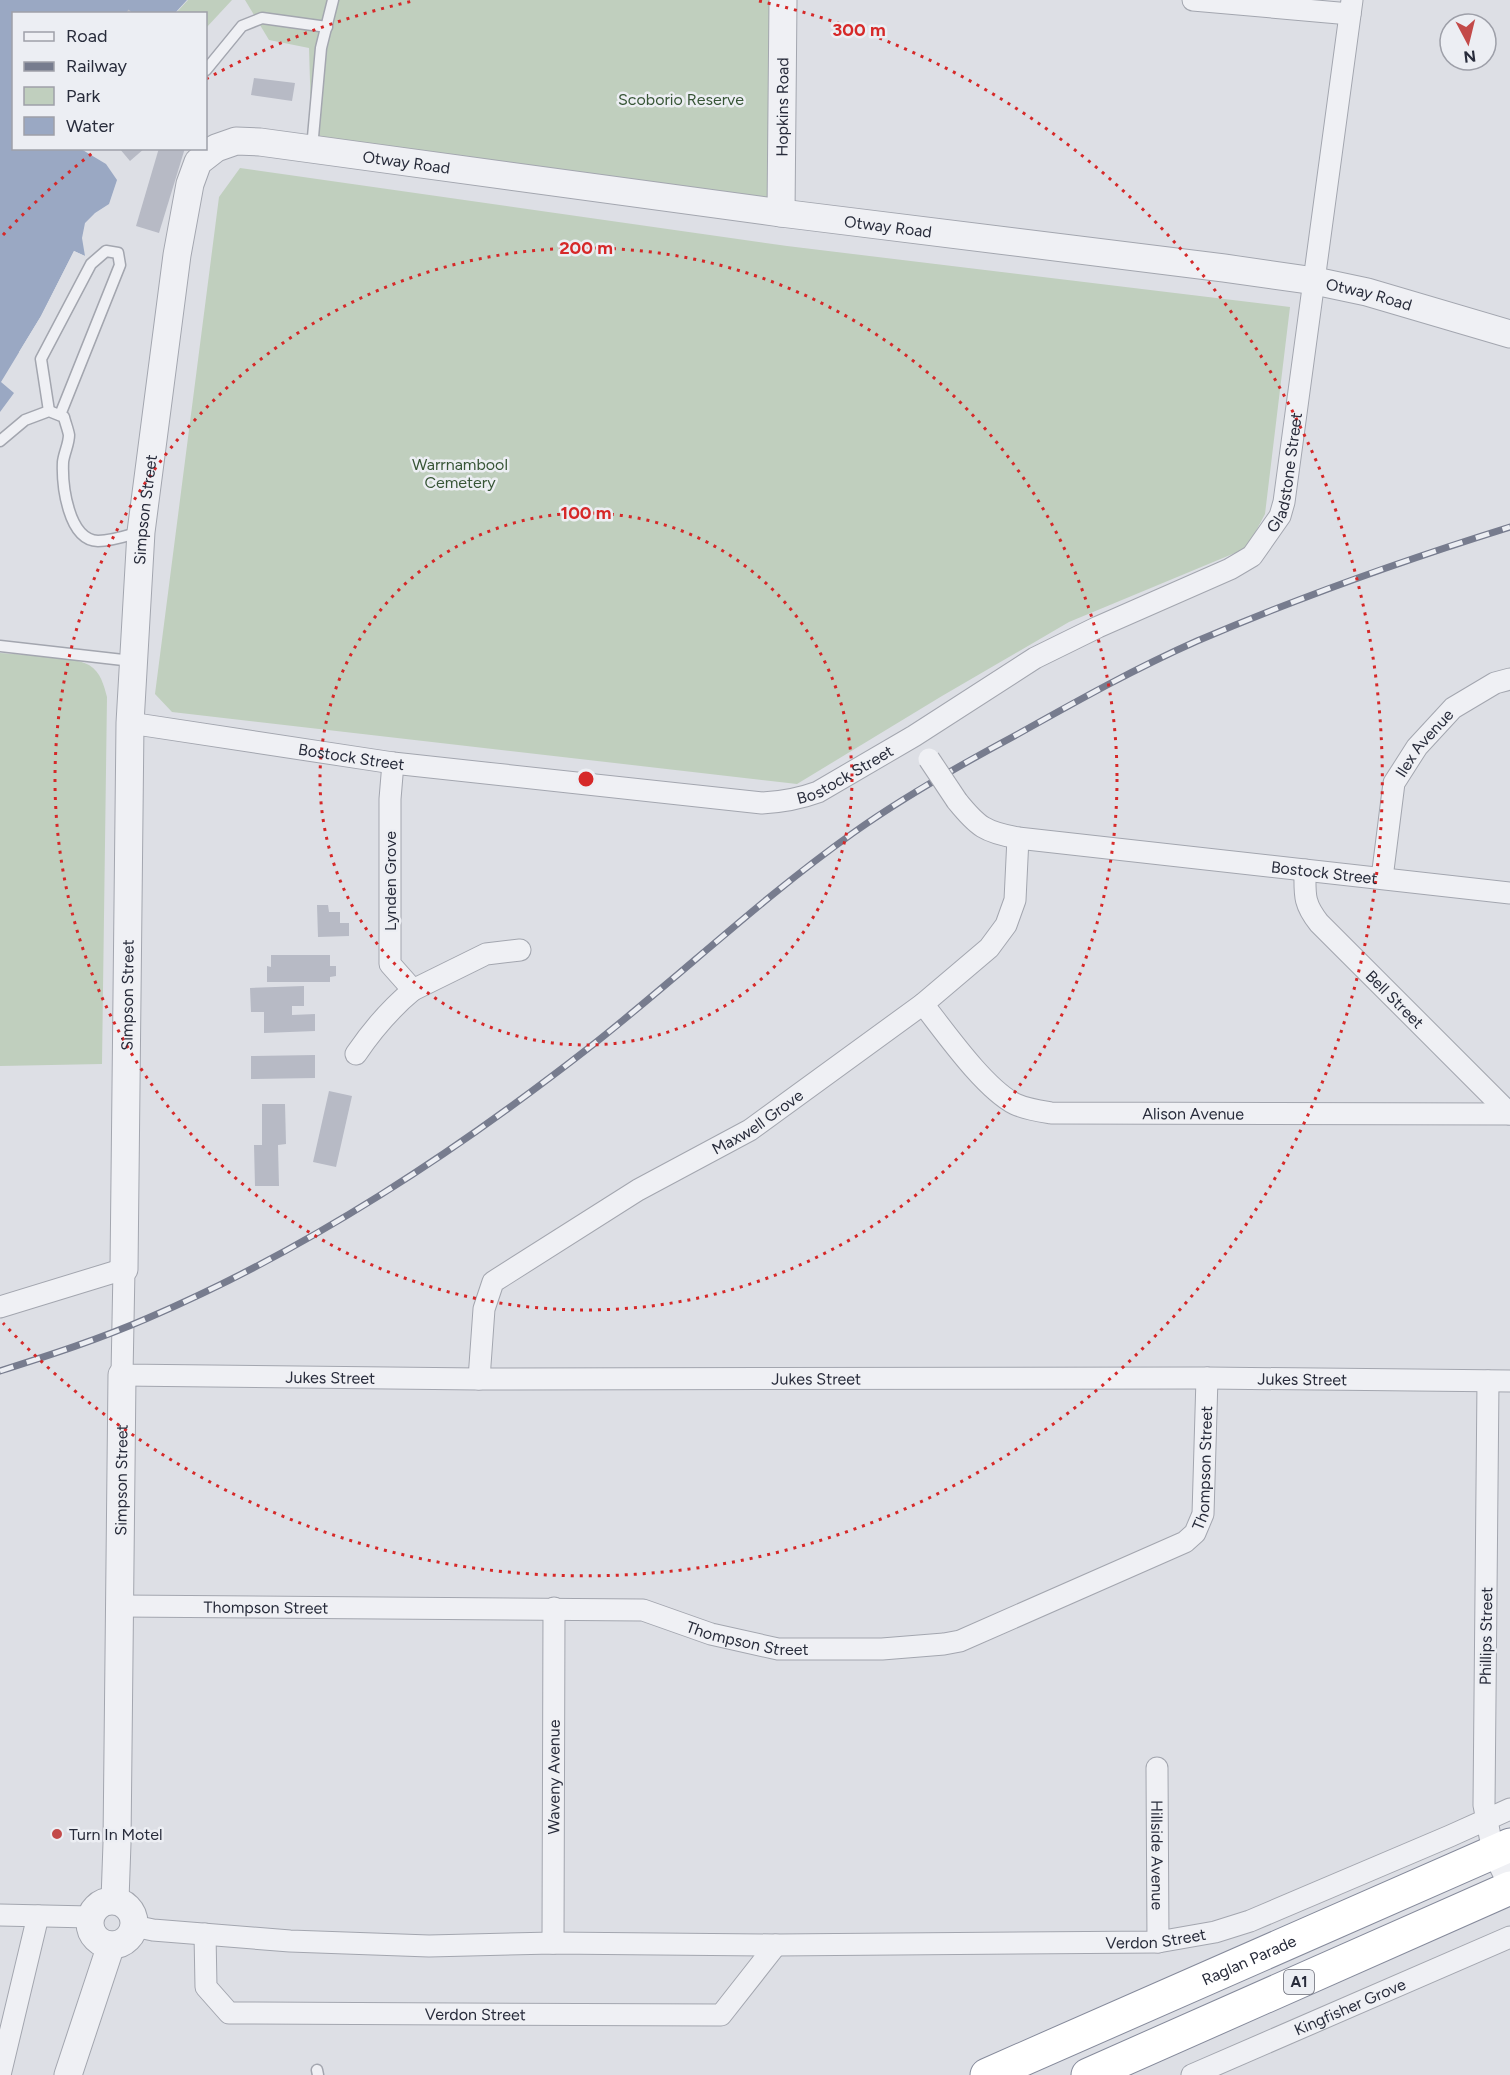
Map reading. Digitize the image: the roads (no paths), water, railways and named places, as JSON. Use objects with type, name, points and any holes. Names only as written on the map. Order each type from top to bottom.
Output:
[{"type":"highway","name":"Raglan Parade","points":[[987,2075],[1501,1849]]},
{"type":"highway","name":"A1","points":[[1088,2075],[1510,1887]]},
{"type":"street","name":"Hopkins Road","points":[[781,213],[783,0]]},
{"type":"street","points":[[1192,0],[1351,7]]},
{"type":"street","name":"Gladstone Street","points":[[914,736],[1035,658],[1252,556],[1280,516],[1284,502],[1315,281],[1351,7]]},
{"type":"street","name":"Simpson Street","points":[[115,1900],[130,723],[141,532],[177,255],[190,183],[198,162],[216,148],[236,141],[260,142]]},
{"type":"street","name":"Otway Road","points":[[260,142],[781,213],[1315,281],[1367,292],[1510,334]]},
{"type":"street","name":"Ilex Avenue","points":[[1382,878],[1394,783],[1417,747],[1453,708],[1495,683],[1510,679]]},
{"type":"street","name":"Bostock Street","points":[[130,723],[393,763],[752,802],[777,802],[802,798],[818,792],[914,736],[974,823],[995,834],[1510,893]]},
{"type":"street","name":"Lynden Grove","points":[[393,763],[390,799],[390,964],[413,990]]},
{"type":"street","name":"Maxwell Grove","points":[[479,1379],[484,1309],[493,1282],[638,1190],[750,1130],[923,1004],[989,948],[1006,925],[1015,900],[1018,838]]},
{"type":"street","name":"Bell Street","points":[[1305,870],[1306,900],[1314,916],[1510,1114]]},
{"type":"street","points":[[356,1054],[377,1024],[413,990],[486,954],[520,950]]},
{"type":"street","name":"Alison Avenue","points":[[923,1004],[973,1067],[999,1092],[1014,1103],[1051,1113],[1510,1114]]},
{"type":"street","points":[[0,1306],[124,1269]]},
{"type":"street","name":"Jukes Street","points":[[122,1375],[479,1379],[1207,1378],[1510,1381]]},
{"type":"street","name":"Thompson Street","points":[[120,1606],[643,1610],[711,1634],[778,1649],[882,1649],[960,1641],[1185,1542],[1195,1533],[1203,1514],[1207,1378]]},
{"type":"street","name":"Phillips Street","points":[[1488,1381],[1484,1805],[1486,1820],[1501,1849],[1510,1887]]},
{"type":"street","name":"Waveny Avenue","points":[[553,1944],[554,1608]]},
{"type":"street","name":"Hillside Avenue","points":[[1157,1768],[1158,1942]]},
{"type":"street","name":"Verdon Street","points":[[134,1926],[153,1930],[290,1941],[429,1946],[1158,1942],[1215,1932],[1250,1921],[1510,1809]]},
{"type":"street","points":[[115,1900],[127,1906],[132,1912],[134,1926],[130,1936],[124,1941],[111,1945],[103,1944],[94,1936],[90,1926],[90,1917],[100,1903],[115,1900]]},
{"type":"street","points":[[0,1915],[90,1917]]},
{"type":"street","points":[[0,2075],[38,1916]]},
{"type":"street","name":"Verdon Street","points":[[205,1934],[206,1987],[229,2013],[721,2015],[776,1945]]},
{"type":"street","name":"Kingfisher Grove","points":[[1192,2075],[1510,1937]]},
{"type":"street","points":[[68,2075],[111,1945]]},
{"type":"lane","points":[[312,149],[321,48],[333,0]]},
{"type":"lane","points":[[207,69],[242,26],[262,18],[327,27]]},
{"type":"lane","points":[[49,411],[41,359],[90,264],[106,251],[118,253],[120,265],[60,415]]},
{"type":"lane","points":[[0,441],[25,420],[49,411],[64,417],[69,436],[63,461],[65,496],[70,514],[82,534],[96,541],[141,532]]},
{"type":"lane","points":[[0,646],[133,661]]},
{"type":"water","points":[[0,0],[187,0],[176,12],[12,12],[12,150],[83,150],[106,164],[117,180],[109,204],[85,223],[82,238],[85,256],[74,251],[41,316],[1,382],[14,393],[0,412]]},
{"type":"railway","points":[[0,1371],[112,1333],[208,1291],[324,1229],[380,1195],[490,1122],[543,1083],[627,1017],[787,883],[853,833],[913,793],[976,757],[1107,685],[1197,641],[1352,580],[1510,527]]},
{"type":"place","name":"Turn In Motel","points":[[57,1834]]},
{"type":"park label","name":"Scoborio Reserve","points":[[681,99]]},
{"type":"park label","name":"Warrnambool Cemetery","points":[[460,473]]}]
